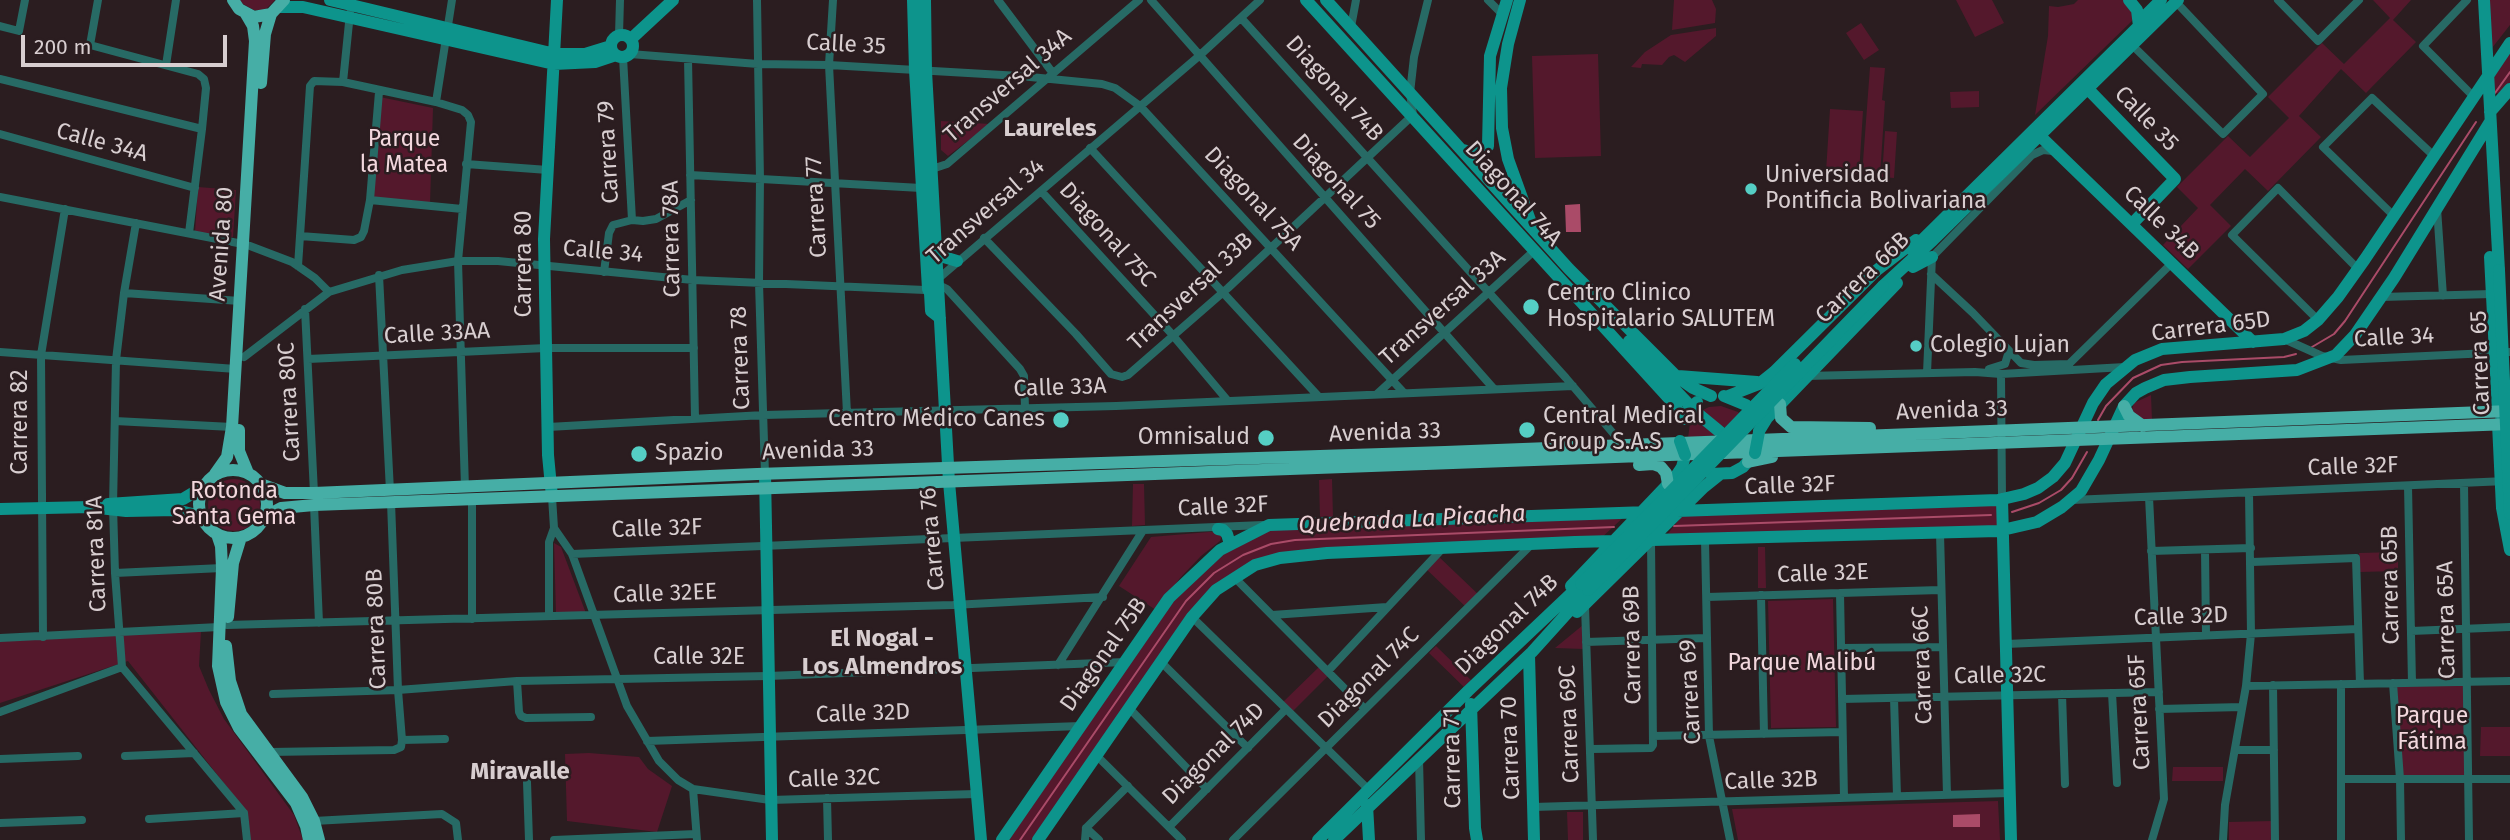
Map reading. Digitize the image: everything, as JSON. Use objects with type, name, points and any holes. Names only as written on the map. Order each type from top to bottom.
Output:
[{"type":"main road","points":[[233,0],[239,9],[254,17],[279,7]]},
{"type":"main road","name":"Avenida 80","points":[[215,474],[227,457],[232,427],[240,301],[264,42],[279,7]]},
{"type":"main road","name":"Avenida 80","points":[[246,14],[253,26],[255,41],[244,357],[238,443],[248,473]]},
{"type":"main road","points":[[1780,404],[1781,418],[1791,427],[1847,426],[1916,439]]},
{"type":"main road","points":[[2124,406],[2133,421],[2143,426]]},
{"type":"main road","name":"Avenida 33","points":[[2111,433],[2143,426],[2504,418]]},
{"type":"main road","name":"Avenida 33","points":[[468,494],[551,482],[765,474],[949,475],[1503,463],[1916,439],[2504,418]]},
{"type":"main road","points":[[1516,449],[1618,439],[1680,438]]},
{"type":"main road","points":[[1752,458],[1866,453],[1916,439]]},
{"type":"main road","name":"Avenida 33","points":[[265,516],[281,508],[314,499],[468,494],[552,497],[765,488],[949,475],[1516,449],[1728,441],[1916,439]]},
{"type":"main road","points":[[1503,463],[1554,466],[1653,464],[1664,470],[1668,484]]},
{"type":"main road","points":[[233,469],[248,473],[263,485],[268,500],[265,516],[256,530],[241,537],[217,534],[201,516],[199,504],[203,488],[215,474],[233,469]]},
{"type":"main road","name":"Avenida 33","points":[[263,485],[314,499]]},
{"type":"main road","points":[[217,534],[221,546],[223,626],[233,693],[246,722],[293,783],[314,821],[319,840]]},
{"type":"main road","points":[[241,537],[233,563],[223,626],[219,679],[226,702],[239,728],[296,803],[309,840]]},
{"type":"street","points":[[0,26],[19,31],[25,0]]},
{"type":"street","points":[[98,0],[90,45],[198,74],[204,79],[206,88],[189,233]]},
{"type":"street","points":[[166,65],[176,0]]},
{"type":"street","name":"Calle 35","points":[[330,0],[447,34],[554,59],[623,46],[644,56],[758,64],[1049,75]]},
{"type":"street","points":[[436,102],[452,0]]},
{"type":"street","name":"Carrera 80","points":[[550,615],[549,542],[554,528],[548,427],[544,266],[557,0]]},
{"type":"street","name":"Carrera 79","points":[[604,272],[611,227],[618,222],[632,220],[620,0]]},
{"type":"street","points":[[623,46],[661,0]]},
{"type":"street","points":[[623,46],[673,0]]},
{"type":"street","name":"Carrera 78","points":[[757,0],[759,283],[772,840]]},
{"type":"street","name":"Carrera 77","points":[[833,0],[829,65],[847,413]]},
{"type":"street","name":"Carrera 76","points":[[914,0],[932,169],[936,255],[935,285],[930,293],[931,311],[940,318],[954,539],[981,840]]},
{"type":"street","name":"Carrera 76","points":[[925,0],[920,70],[921,188],[935,285]]},
{"type":"street","points":[[998,0],[1049,75]]},
{"type":"street","name":"Transversal 34A","points":[[932,169],[947,164],[1139,0]]},
{"type":"street","name":"Diagonal 75","points":[[1151,0],[1494,389]]},
{"type":"street","name":"Transversal 34","points":[[935,285],[957,261],[1242,19],[1260,0]]},
{"type":"street","name":"Diagonal 74A","points":[[1306,0],[1684,416]]},
{"type":"street","name":"Diagonal 74A","points":[[1326,0],[1569,269],[1676,376],[1711,396]]},
{"type":"street","points":[[1351,27],[1356,0]]},
{"type":"street","points":[[1413,115],[1410,93],[1414,57],[1428,0]]},
{"type":"street","points":[[1488,0],[1512,24]]},
{"type":"street","points":[[1507,0],[1490,56],[1495,103],[1506,151],[1531,225]]},
{"type":"street","points":[[1461,148],[1478,154],[1488,146],[1512,24],[1520,0]]},
{"type":"street","points":[[2129,0],[2137,10],[2139,26]]},
{"type":"street","points":[[2132,45],[2224,134],[2263,94],[2177,1],[2145,0]]},
{"type":"street","points":[[2278,0],[2318,41],[2359,0]]},
{"type":"street","points":[[2467,0],[2423,46],[2472,100],[2490,114]]},
{"type":"street","name":"Carrera 65","points":[[2484,0],[2497,209],[2510,514]]},
{"type":"street","points":[[2156,22],[2159,1]]},
{"type":"street","name":"Carrera 66B","points":[[1932,235],[2139,26],[2159,1]]},
{"type":"street","name":"Carrera 66B","points":[[1728,441],[1880,285],[2177,1]]},
{"type":"street","name":"Calle 35","points":[[279,7],[350,7]]},
{"type":"street","points":[[343,82],[350,7]]},
{"type":"street","name":"Diagonal 74B","points":[[1242,19],[1618,439]]},
{"type":"street","name":"Carrera 65D","points":[[2002,502],[2024,494],[2053,477],[2065,463],[2098,394],[2125,367],[2157,350],[2284,339],[2304,331],[2318,320],[2358,269],[2510,43]]},
{"type":"street","name":"Carrera 78A","points":[[688,59],[695,418]]},
{"type":"street","name":"Diagonal 75A","points":[[1049,75],[1110,86],[1140,106],[1404,393]]},
{"type":"street","points":[[1020,76],[1023,98]]},
{"type":"street","points":[[0,79],[202,129]]},
{"type":"street","points":[[299,266],[310,86],[314,81],[343,82],[379,92],[436,102],[462,110],[468,115],[471,122],[458,261],[472,618]]},
{"type":"street","name":"Calle 35","points":[[2087,88],[2175,179],[2132,224]]},
{"type":"street","points":[[300,236],[354,240],[361,237],[365,231],[379,92]]},
{"type":"street","points":[[2489,94],[2508,95]]},
{"type":"street","name":"Carrera 65D","points":[[2002,528],[2037,522],[2071,500],[2090,475],[2124,406],[2136,393],[2164,380],[2207,375],[2284,372],[2308,367],[2342,350],[2381,297],[2490,114],[2508,95]]},
{"type":"street","points":[[2393,215],[2323,147],[2372,97],[2434,156]]},
{"type":"street","name":"Transversal 33B","points":[[984,239],[1111,374],[1128,375],[1174,337],[1413,115]]},
{"type":"street","points":[[0,144],[1,134]]},
{"type":"street","name":"Calle 34A","points":[[1,134],[195,188]]},
{"type":"street","name":"Calle 34B","points":[[2039,135],[2253,342]]},
{"type":"street","points":[[1090,148],[1318,397]]},
{"type":"street","points":[[2024,163],[2026,148]]},
{"type":"street","name":"Carrera 66B","points":[[1932,257],[2024,163],[2039,151],[2056,151]]},
{"type":"street","points":[[466,164],[548,170]]},
{"type":"street","points":[[690,175],[921,188]]},
{"type":"street","points":[[2318,320],[2232,235],[2278,188],[2358,269]]},
{"type":"street","name":"Diagonal 75C","points":[[1041,191],[1174,337],[1228,401]]},
{"type":"street","points":[[0,197],[247,245],[299,266],[329,292],[244,357]]},
{"type":"street","points":[[370,200],[462,209]]},
{"type":"street","points":[[632,220],[656,219],[691,200]]},
{"type":"street","points":[[2437,206],[2443,296]]},
{"type":"street","name":"Carrera 82","points":[[43,637],[41,355],[65,209]]},
{"type":"street","name":"Carrera 65","points":[[2497,209],[2489,230],[2495,352],[2504,418],[2504,526],[2510,550]]},
{"type":"street","name":"Carrera 65","points":[[2497,209],[2503,230],[2510,386]]},
{"type":"street","name":"Carrera 81A","points":[[122,667],[113,506],[116,360],[136,223]]},
{"type":"street","points":[[1531,654],[1585,606],[1695,496],[1719,475],[1738,470],[1752,458],[1759,431],[1767,418],[1913,267],[1932,235]]},
{"type":"street","points":[[1502,658],[1682,467],[1685,456],[1680,438],[1684,416],[1697,402],[1711,396],[1728,396],[1761,383],[1896,253],[1932,235]]},
{"type":"street","name":"Transversal 33A","points":[[1377,394],[1535,250]]},
{"type":"street","points":[[936,255],[957,261]]},
{"type":"street","points":[[1913,267],[1932,257]]},
{"type":"street","points":[[1927,373],[1932,257]]},
{"type":"street","name":"Calle 34","points":[[329,292],[379,275],[458,261],[498,261],[693,280],[840,287],[935,285]]},
{"type":"street","points":[[2061,371],[2172,263]]},
{"type":"street","points":[[1569,269],[1590,299],[1697,414],[1728,441]]},
{"type":"street","points":[[1931,274],[2021,363],[2069,364]]},
{"type":"street","name":"Carrera 80B","points":[[379,275],[402,740]]},
{"type":"street","points":[[935,285],[947,289],[1020,369],[1024,376],[1025,408]]},
{"type":"street","points":[[124,293],[240,301]]},
{"type":"street","points":[[2381,297],[2492,294]]},
{"type":"street","name":"Carrera 80C","points":[[305,309],[318,623]]},
{"type":"street","name":"Calle 34","points":[[2284,339],[2329,358],[2509,352]]},
{"type":"street","points":[[1807,340],[1808,351],[1814,357],[1823,359]]},
{"type":"street","name":"Calle 33AA","points":[[308,359],[546,348],[694,348]]},
{"type":"street","points":[[2342,350],[2351,359]]},
{"type":"street","points":[[1975,372],[2000,367],[2005,363],[2009,351]]},
{"type":"street","points":[[0,352],[236,369]]},
{"type":"street","points":[[2308,367],[2314,353]]},
{"type":"street","points":[[1806,376],[2001,373],[2125,367]]},
{"type":"street","points":[[1774,373],[1787,375],[1796,387]]},
{"type":"street","points":[[2001,373],[2002,528],[2011,840]]},
{"type":"street","points":[[1676,376],[1761,383]]},
{"type":"street","name":"Calle 33A","points":[[548,427],[764,415],[1228,401],[1573,386]]},
{"type":"street","points":[[1728,396],[1746,405],[1757,421],[1759,431]]},
{"type":"street","points":[[115,421],[232,427]]},
{"type":"street","name":"Diagonal 74B","points":[[1318,840],[1482,677],[1584,587],[1728,441]]},
{"type":"street","points":[[1685,456],[1700,470],[1719,475]]},
{"type":"street","name":"Calle 32F","points":[[2071,500],[2505,481]]},
{"type":"street","name":"Carrera 65A","points":[[2464,484],[2469,840]]},
{"type":"street","name":"Carrera 65B","points":[[2408,486],[2412,683]]},
{"type":"street","points":[[0,509],[113,506],[183,499],[203,488]]},
{"type":"street","points":[[2223,840],[2225,806],[2246,686],[2251,634],[2249,493]]},
{"type":"street","points":[[1695,496],[1699,510]]},
{"type":"street","name":"Carrera 65F","points":[[2149,497],[2164,799],[2152,840]]},
{"type":"street","name":"Calle 32F","points":[[572,554],[1269,525],[2002,502]]},
{"type":"street","points":[[113,506],[176,510],[201,516]]},
{"type":"street","name":"Diagonal 75B","points":[[1002,840],[1169,598],[1207,559],[1269,525]]},
{"type":"street","points":[[554,528],[572,554],[627,706],[659,761],[670,774],[694,789],[696,837],[554,840]]},
{"type":"street","points":[[1042,837],[1192,617],[1216,590],[1255,565],[1280,558],[1327,553],[1532,544],[1940,533],[2002,528]]},
{"type":"street","points":[[1218,529],[1227,534],[1230,544]]},
{"type":"street","points":[[1624,530],[1635,541]]},
{"type":"street","points":[[1058,665],[1142,531]]},
{"type":"street","name":"Carrera 66C","points":[[1940,533],[1947,795]]},
{"type":"street","name":"Carrera 69","points":[[1705,540],[1709,736],[1730,840]]},
{"type":"street","name":"Carrera 69B","points":[[1592,749],[1653,746],[1651,541]]},
{"type":"street","name":"Diagonal 74C","points":[[1233,840],[1532,544]]},
{"type":"street","points":[[2151,551],[2251,548]]},
{"type":"street","points":[[1328,671],[1442,549]]},
{"type":"street","points":[[2205,550],[2206,635]]},
{"type":"street","points":[[2252,562],[2356,558],[2360,684]]},
{"type":"street","points":[[1595,560],[1608,566],[1614,578]]},
{"type":"street","points":[[115,573],[222,568]]},
{"type":"street","points":[[1234,577],[1365,709]]},
{"type":"street","name":"Diagonal 74B","points":[[1335,840],[1471,708],[1531,654],[1584,587]]},
{"type":"street","name":"Calle 32E","points":[[1707,597],[1940,590]]},
{"type":"street","points":[[1840,593],[1844,798]]},
{"type":"street","points":[[1761,595],[1765,734]]},
{"type":"street","name":"Calle 32EE","points":[[0,638],[223,626],[960,605],[1103,597]]},
{"type":"street","name":"Carrera 69C","points":[[1585,606],[1592,749],[1593,840]]},
{"type":"street","points":[[1272,615],[1387,607]]},
{"type":"street","points":[[1192,617],[1365,786],[1368,840]]},
{"type":"street","points":[[2411,631],[2510,627]]},
{"type":"street","name":"Calle 32D","points":[[2006,644],[2358,629]]},
{"type":"street","points":[[1586,642],[1706,638]]},
{"type":"street","points":[[1841,648],[1942,647]]},
{"type":"street","name":"Carrera 70","points":[[1531,654],[1534,840]]},
{"type":"street","name":"Calle 32E","points":[[273,694],[398,690],[517,681],[768,676],[1125,662]]},
{"type":"street","points":[[1161,663],[1248,748]]},
{"type":"street","points":[[0,712],[122,667],[244,813],[247,840]]},
{"type":"street","name":"Carrera 71","points":[[1477,840],[1471,708],[1472,697],[1482,677]]},
{"type":"street","points":[[517,681],[519,712],[526,718],[591,717]]},
{"type":"street","points":[[2246,686],[2510,681]]},
{"type":"street","points":[[2393,683],[2400,779],[2401,840]]},
{"type":"street","points":[[2341,684],[2341,840]]},
{"type":"street","points":[[2273,685],[2275,840]]},
{"type":"street","name":"Calle 32C","points":[[1842,699],[2159,692]]},
{"type":"street","points":[[2112,693],[2116,783]]},
{"type":"street","points":[[2062,694],[2065,784]]},
{"type":"street","points":[[1894,698],[1897,796]]},
{"type":"street","points":[[2160,709],[2242,707]]},
{"type":"street","points":[[1129,708],[1207,789]]},
{"type":"street","name":"Diagonal 74D","points":[[1169,827],[1286,709]]},
{"type":"street","name":"Calle 32D","points":[[647,741],[1081,726]]},
{"type":"street","points":[[1653,736],[1842,732]]},
{"type":"street","points":[[270,752],[394,751],[401,747],[402,740],[445,739]]},
{"type":"street","points":[[2235,750],[2274,750]]},
{"type":"street","points":[[125,756],[194,753]]},
{"type":"street","points":[[1097,755],[1182,840]]},
{"type":"street","points":[[0,759],[78,756]]},
{"type":"street","points":[[1419,759],[1421,840]]},
{"type":"street","points":[[2341,779],[2510,779]]},
{"type":"street","points":[[527,782],[529,840]]},
{"type":"street","name":"Diagonal 74D","points":[[1086,828],[1128,786]]},
{"type":"street","name":"Calle 32C","points":[[694,789],[770,800],[976,794]]},
{"type":"street","name":"Calle 32B","points":[[1533,807],[2010,793]]},
{"type":"street","points":[[827,798],[828,840]]},
{"type":"street","points":[[149,819],[244,813]]},
{"type":"street","points":[[314,821],[442,814],[456,823],[458,840]]},
{"type":"street","points":[[0,823],[82,820]]},
{"type":"street","points":[[1085,840],[1086,828]]},
{"type":"street","points":[[1086,828],[1099,840]]},
{"type":"green space","points":[[240,0],[275,0],[267,8],[254,10]]},
{"type":"green space","points":[[1674,0],[1712,0],[1716,9],[1715,23],[1672,30]]},
{"type":"green space","points":[[1956,0],[1992,0],[2004,23],[1975,37]]},
{"type":"green space","points":[[2078,0],[2123,0],[2133,9],[2133,20],[2035,115],[2048,36],[2049,6],[2074,4]]},
{"type":"green space","points":[[2373,0],[2411,0],[2393,20],[2416,42],[2366,93],[2341,69],[2299,116],[2321,137],[2268,191],[2245,169],[2210,205],[2231,226],[2188,269],[2163,245],[2198,208],[2177,187],[2228,136],[2250,157],[2289,118],[2268,97],[2322,43],[2344,64],[2390,18]]},
{"type":"green space","points":[[2489,0],[2510,0],[2510,25],[2492,48]]},
{"type":"green space","points":[[1861,23],[1879,50],[1864,60],[1846,33]]},
{"type":"green space","points":[[1716,28],[1716,36],[1685,62],[1674,55],[1662,65],[1642,64],[1641,68],[1631,67],[1645,52],[1671,35]]},
{"type":"green space","points":[[2510,49],[2510,87],[2503,95],[2492,92],[2489,78]]},
{"type":"green space","points":[[1598,54],[1601,156],[1535,158],[1532,56]]},
{"type":"green space","points":[[1870,67],[1885,68],[1880,176],[1862,175]]},
{"type":"green space","points":[[1979,91],[1979,107],[1951,108],[1950,92]]},
{"type":"green space","name":"Parque la Matea","points":[[380,97],[433,108],[430,204],[372,198]]},
{"type":"green space","points":[[1830,109],[1863,111],[1859,174],[1826,172]]},
{"type":"green space","points":[[941,121],[990,124],[948,156],[941,150]]},
{"type":"green space","points":[[1885,131],[1897,132],[1894,178],[1882,177]]},
{"type":"green space","points":[[198,187],[236,190],[233,237],[195,232]]},
{"type":"green space","points":[[2151,395],[2152,420],[2143,420],[2131,412],[2134,403]]},
{"type":"green space","points":[[1721,406],[1738,412],[1750,432],[1724,427],[1710,420],[1701,411]]},
{"type":"green space","points":[[1694,418],[1716,435],[1688,438],[1690,423]]},
{"type":"green space","name":"Rotonda Santa Gema","points":[[234,479],[244,481],[252,487],[258,495],[258,515],[252,523],[244,529],[234,531],[224,529],[216,523],[210,515],[208,505],[210,495],[216,487],[224,481]]},
{"type":"green space","points":[[1332,479],[1333,517],[1320,518],[1319,480]]},
{"type":"green space","points":[[1133,484],[1144,484],[1145,525],[1132,526]]},
{"type":"green space","points":[[2002,499],[2002,531],[1662,541],[1686,511]]},
{"type":"green space","points":[[1628,513],[1597,542],[1280,558],[1216,590],[1038,840],[1002,840],[1169,598],[1207,559],[1269,525]]},
{"type":"green space","points":[[1220,531],[1220,541],[1180,578],[1156,610],[1119,586],[1151,537]]},
{"type":"green space","points":[[554,543],[561,547],[587,616],[556,614]]},
{"type":"green space","points":[[1758,547],[1765,547],[1766,588],[1758,588]]},
{"type":"green space","points":[[2398,552],[2398,571],[2360,572],[2359,553]]},
{"type":"green space","points":[[1437,555],[1480,596],[1467,608],[1425,568]]},
{"type":"green space","name":"Parque Malibú","points":[[1833,599],[1836,727],[1771,728],[1768,601]]},
{"type":"green space","points":[[1583,625],[1584,649],[1555,648]]},
{"type":"green space","points":[[201,631],[199,666],[209,690],[224,719],[294,815],[303,840],[249,840],[245,810],[128,661],[0,703],[0,641]]},
{"type":"green space","points":[[1436,646],[1474,683],[1467,690],[1429,653]]},
{"type":"green space","points":[[1321,665],[1330,674],[1291,713],[1281,704]]},
{"type":"green space","name":"Parque Fátima","points":[[2464,685],[2466,775],[2402,775],[2395,686]]},
{"type":"green space","points":[[2481,727],[2510,727],[2510,756],[2480,756]]},
{"type":"green space","points":[[565,754],[639,757],[648,769],[672,786],[657,832],[567,821]]},
{"type":"green space","points":[[2173,767],[2223,767],[2223,781],[2172,781]]},
{"type":"green space","points":[[1998,801],[2000,840],[1738,840],[1732,809]]},
{"type":"green space","points":[[1567,812],[1583,812],[1583,840],[1568,840]]},
{"type":"green space","points":[[2273,821],[2273,840],[2229,840],[2229,822]]},
{"type":"shaded area","points":[[1580,204],[1581,232],[1566,232],[1565,205]]},
{"type":"shaded area","points":[[1980,814],[1980,827],[1953,827],[1953,815]]},
{"type":"waterway","name":"Quebrada La Picacha","points":[[2495,93],[2510,72]]},
{"type":"waterway","name":"Quebrada La Picacha","points":[[2312,347],[2334,334],[2345,321],[2476,122]]},
{"type":"waterway","name":"Quebrada La Picacha","points":[[2098,420],[2106,406],[2133,378],[2161,365],[2296,354]]},
{"type":"waterway","name":"Quebrada La Picacha","points":[[2012,512],[2039,503],[2061,490],[2072,478],[2087,452]]},
{"type":"waterway","name":"Quebrada La Picacha","points":[[1674,526],[1991,515]]},
{"type":"waterway","name":"Quebrada La Picacha","points":[[1020,840],[1186,601],[1214,573],[1243,555],[1271,544],[1295,540],[1614,527]]},
{"type":"place","name":"Universidad Pontificia Bolivariana","points":[[1751,189]]},
{"type":"place","name":"Centro Clinico Hospitalario SALUTEM","points":[[1531,307]]},
{"type":"place","name":"Colegio Lujan","points":[[1916,346]]},
{"type":"place","name":"Centro Médico Canes","points":[[1061,420]]},
{"type":"place","name":"Central Medical Group S.A.S","points":[[1527,430]]},
{"type":"place","name":"Omnisalud","points":[[1266,438]]},
{"type":"place","name":"Spazio","points":[[639,454]]},
{"type":"district","name":"Laureles","points":[[1050,129]]},
{"type":"district","name":"El Nogal - Los Almendros","points":[[882,653]]},
{"type":"district","name":"Miravalle","points":[[520,772]]}]
